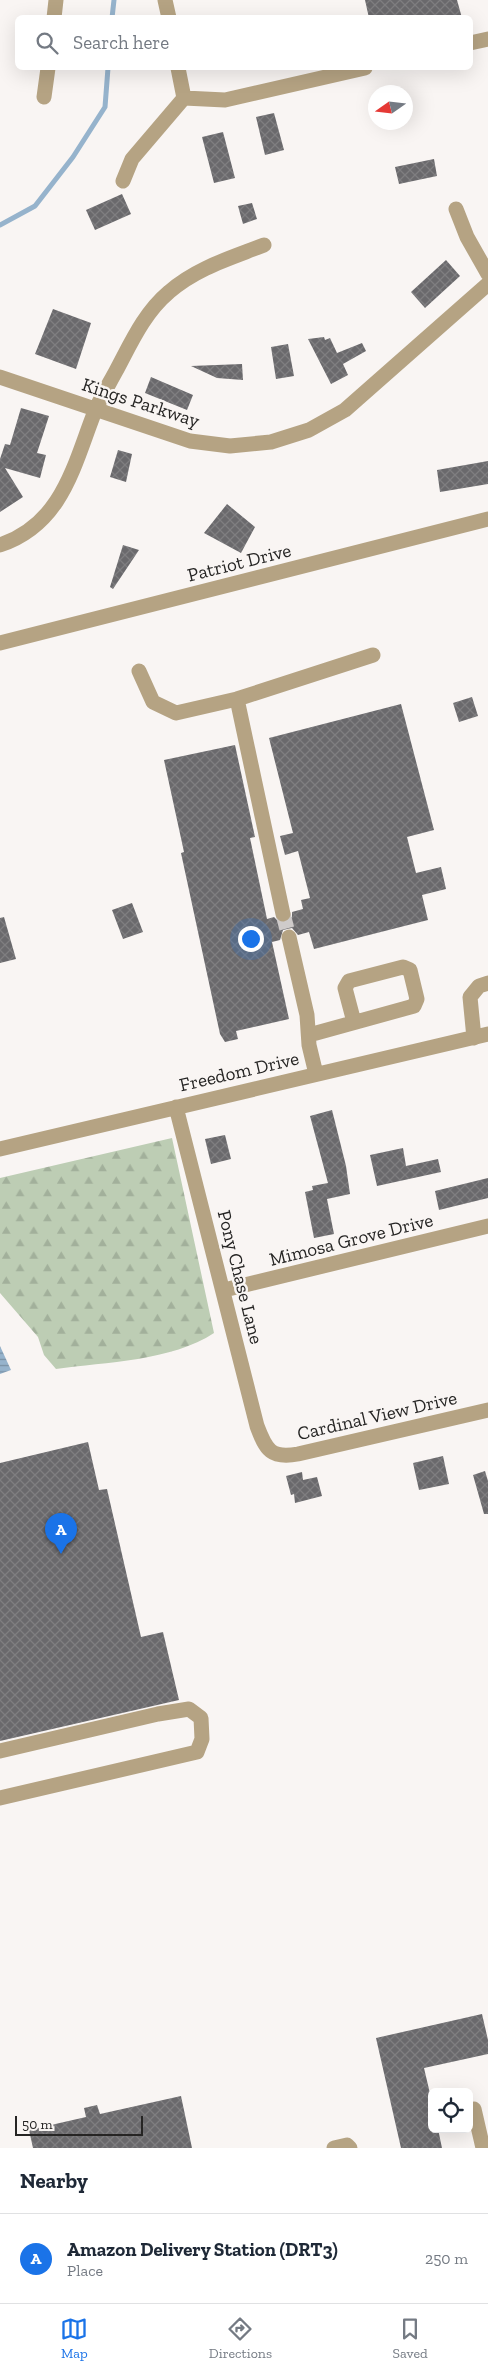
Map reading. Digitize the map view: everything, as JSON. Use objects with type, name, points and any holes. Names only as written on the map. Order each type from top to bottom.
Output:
[{"type":"street","points":[[54,15],[56,0]]},
{"type":"street","points":[[165,0],[168,15]]},
{"type":"street","points":[[473,42],[488,39]]},
{"type":"street","points":[[44,97],[48,70]]},
{"type":"street","points":[[178,70],[184,98]]},
{"type":"street","points":[[184,98],[225,100],[356,70]]},
{"type":"street","points":[[123,181],[132,159],[184,98]]},
{"type":"street","points":[[456,209],[467,237],[488,274]]},
{"type":"street","points":[[0,545],[28,531],[46,516],[61,497],[72,476],[96,408],[144,319],[168,292],[202,269],[264,245]]},
{"type":"street","name":"Kings Parkway","points":[[0,377],[96,408],[170,436],[210,444],[251,445],[290,437],[322,424],[345,410],[488,284]]},
{"type":"street","name":"Patriot Drive","points":[[0,643],[488,519]]},
{"type":"street","points":[[139,671],[153,702],[176,714],[237,698],[373,655]]},
{"type":"street","points":[[237,698],[283,914]]},
{"type":"street","points":[[289,938],[308,1015],[309,1035],[316,1074]]},
{"type":"street","points":[[309,1035],[414,1006],[417,999],[410,970],[403,967],[349,981],[345,988],[354,1022]]},
{"type":"street","points":[[481,1036],[470,997],[480,986],[488,983]]},
{"type":"street","name":"Freedom Drive","points":[[0,1149],[176,1106],[481,1036]]},
{"type":"street","name":"Pony Chase Lane","points":[[176,1106],[257,1426],[264,1445],[274,1454]]},
{"type":"street","name":"Mimosa Grove Drive","points":[[224,1290],[488,1226]]},
{"type":"street","name":"Cardinal View Drive","points":[[274,1454],[286,1456],[298,1454],[488,1410]]},
{"type":"street","points":[[0,1751],[158,1714],[188,1709],[201,1718],[202,1739],[197,1752],[0,1798]]},
{"type":"street","points":[[474,2109],[483,2148]]},
{"type":"street","points":[[334,2148],[347,2145],[350,2148]]},
{"type":"green space","points":[[172,1138],[214,1333],[197,1342],[159,1355],[56,1369],[44,1355],[38,1337],[0,1293],[0,1178]]},
{"type":"water","points":[[0,1346],[11,1370],[0,1374]]},
{"type":"building","points":[[365,0],[457,0],[461,15],[368,15]]},
{"type":"building","points":[[274,113],[284,150],[265,155],[256,117]]},
{"type":"building","points":[[223,132],[235,178],[214,183],[202,137]]},
{"type":"building","points":[[434,159],[437,176],[399,184],[395,167]]},
{"type":"building","points":[[122,194],[131,214],[95,230],[86,210]]},
{"type":"building","points":[[252,203],[257,219],[243,224],[238,206]]},
{"type":"building","points":[[446,260],[460,276],[425,308],[411,292]]},
{"type":"building","points":[[53,309],[91,323],[76,369],[35,354]]},
{"type":"building","points":[[324,337],[325,340],[330,338],[337,353],[362,343],[366,351],[343,364],[348,375],[331,384],[308,339]]},
{"type":"building","points":[[288,344],[294,376],[276,379],[271,347]]},
{"type":"building","points":[[242,364],[243,380],[217,378],[191,366]]},
{"type":"building","points":[[151,377],[193,395],[187,410],[145,393]]},
{"type":"building","points":[[21,408],[49,416],[37,453],[46,455],[40,478],[5,468],[23,497],[0,512],[0,459],[5,444],[10,445]]},
{"type":"building","points":[[118,450],[132,454],[126,482],[110,477]]},
{"type":"building","points":[[488,461],[488,484],[440,492],[437,470]]},
{"type":"building","points":[[227,504],[255,527],[241,553],[204,533]]},
{"type":"building","points":[[123,545],[139,550],[113,589],[110,587]]},
{"type":"building","points":[[472,697],[478,716],[459,722],[453,703]]},
{"type":"building","points":[[401,704],[434,830],[407,837],[416,873],[441,867],[446,889],[422,895],[428,920],[314,949],[309,932],[298,935],[292,928],[283,930],[280,940],[272,942],[289,1019],[236,1031],[238,1039],[225,1042],[220,1034],[181,853],[184,852],[164,760],[235,745],[255,837],[250,838],[267,919],[274,917],[280,923],[285,923],[292,917],[292,912],[303,909],[301,900],[310,898],[298,851],[285,855],[280,836],[293,833],[269,738]]},
{"type":"building","points":[[132,903],[143,932],[123,939],[112,910]]},
{"type":"building","points":[[4,917],[16,959],[0,963],[0,918]]},
{"type":"building","points":[[332,1110],[346,1166],[350,1194],[327,1199],[334,1234],[314,1238],[305,1192],[313,1190],[312,1186],[328,1183],[310,1116]]},
{"type":"building","points":[[225,1135],[231,1159],[211,1164],[205,1139]]},
{"type":"building","points":[[403,1148],[406,1166],[438,1159],[441,1172],[377,1186],[370,1155]]},
{"type":"building","points":[[488,1178],[488,1198],[439,1210],[435,1191]]},
{"type":"building","points":[[88,1442],[99,1490],[107,1489],[141,1637],[163,1632],[179,1700],[0,1741],[0,1463]]},
{"type":"building","points":[[443,1456],[449,1484],[419,1490],[413,1463]]},
{"type":"building","points":[[485,1471],[488,1481],[488,1514],[484,1514],[473,1475]]},
{"type":"building","points":[[302,1472],[303,1480],[317,1477],[322,1496],[295,1503],[294,1494],[291,1495],[286,1476]]},
{"type":"building","points":[[482,2014],[488,2040],[488,2054],[424,2068],[429,2088],[428,2133],[439,2133],[442,2148],[401,2148],[376,2038]]},
{"type":"building","points":[[181,2096],[192,2148],[33,2148],[29,2130],[86,2117],[84,2108],[97,2105],[100,2114]]},
{"type":"waterway","points":[[112,15],[114,0]]},
{"type":"waterway","points":[[0,225],[35,206],[73,157],[105,107],[108,70]]},
{"type":"tunnel","points":[[283,914],[289,937]]},
{"type":"place","name":"Amazon Delivery Station (DRT3)","points":[[61,1554]]}]
